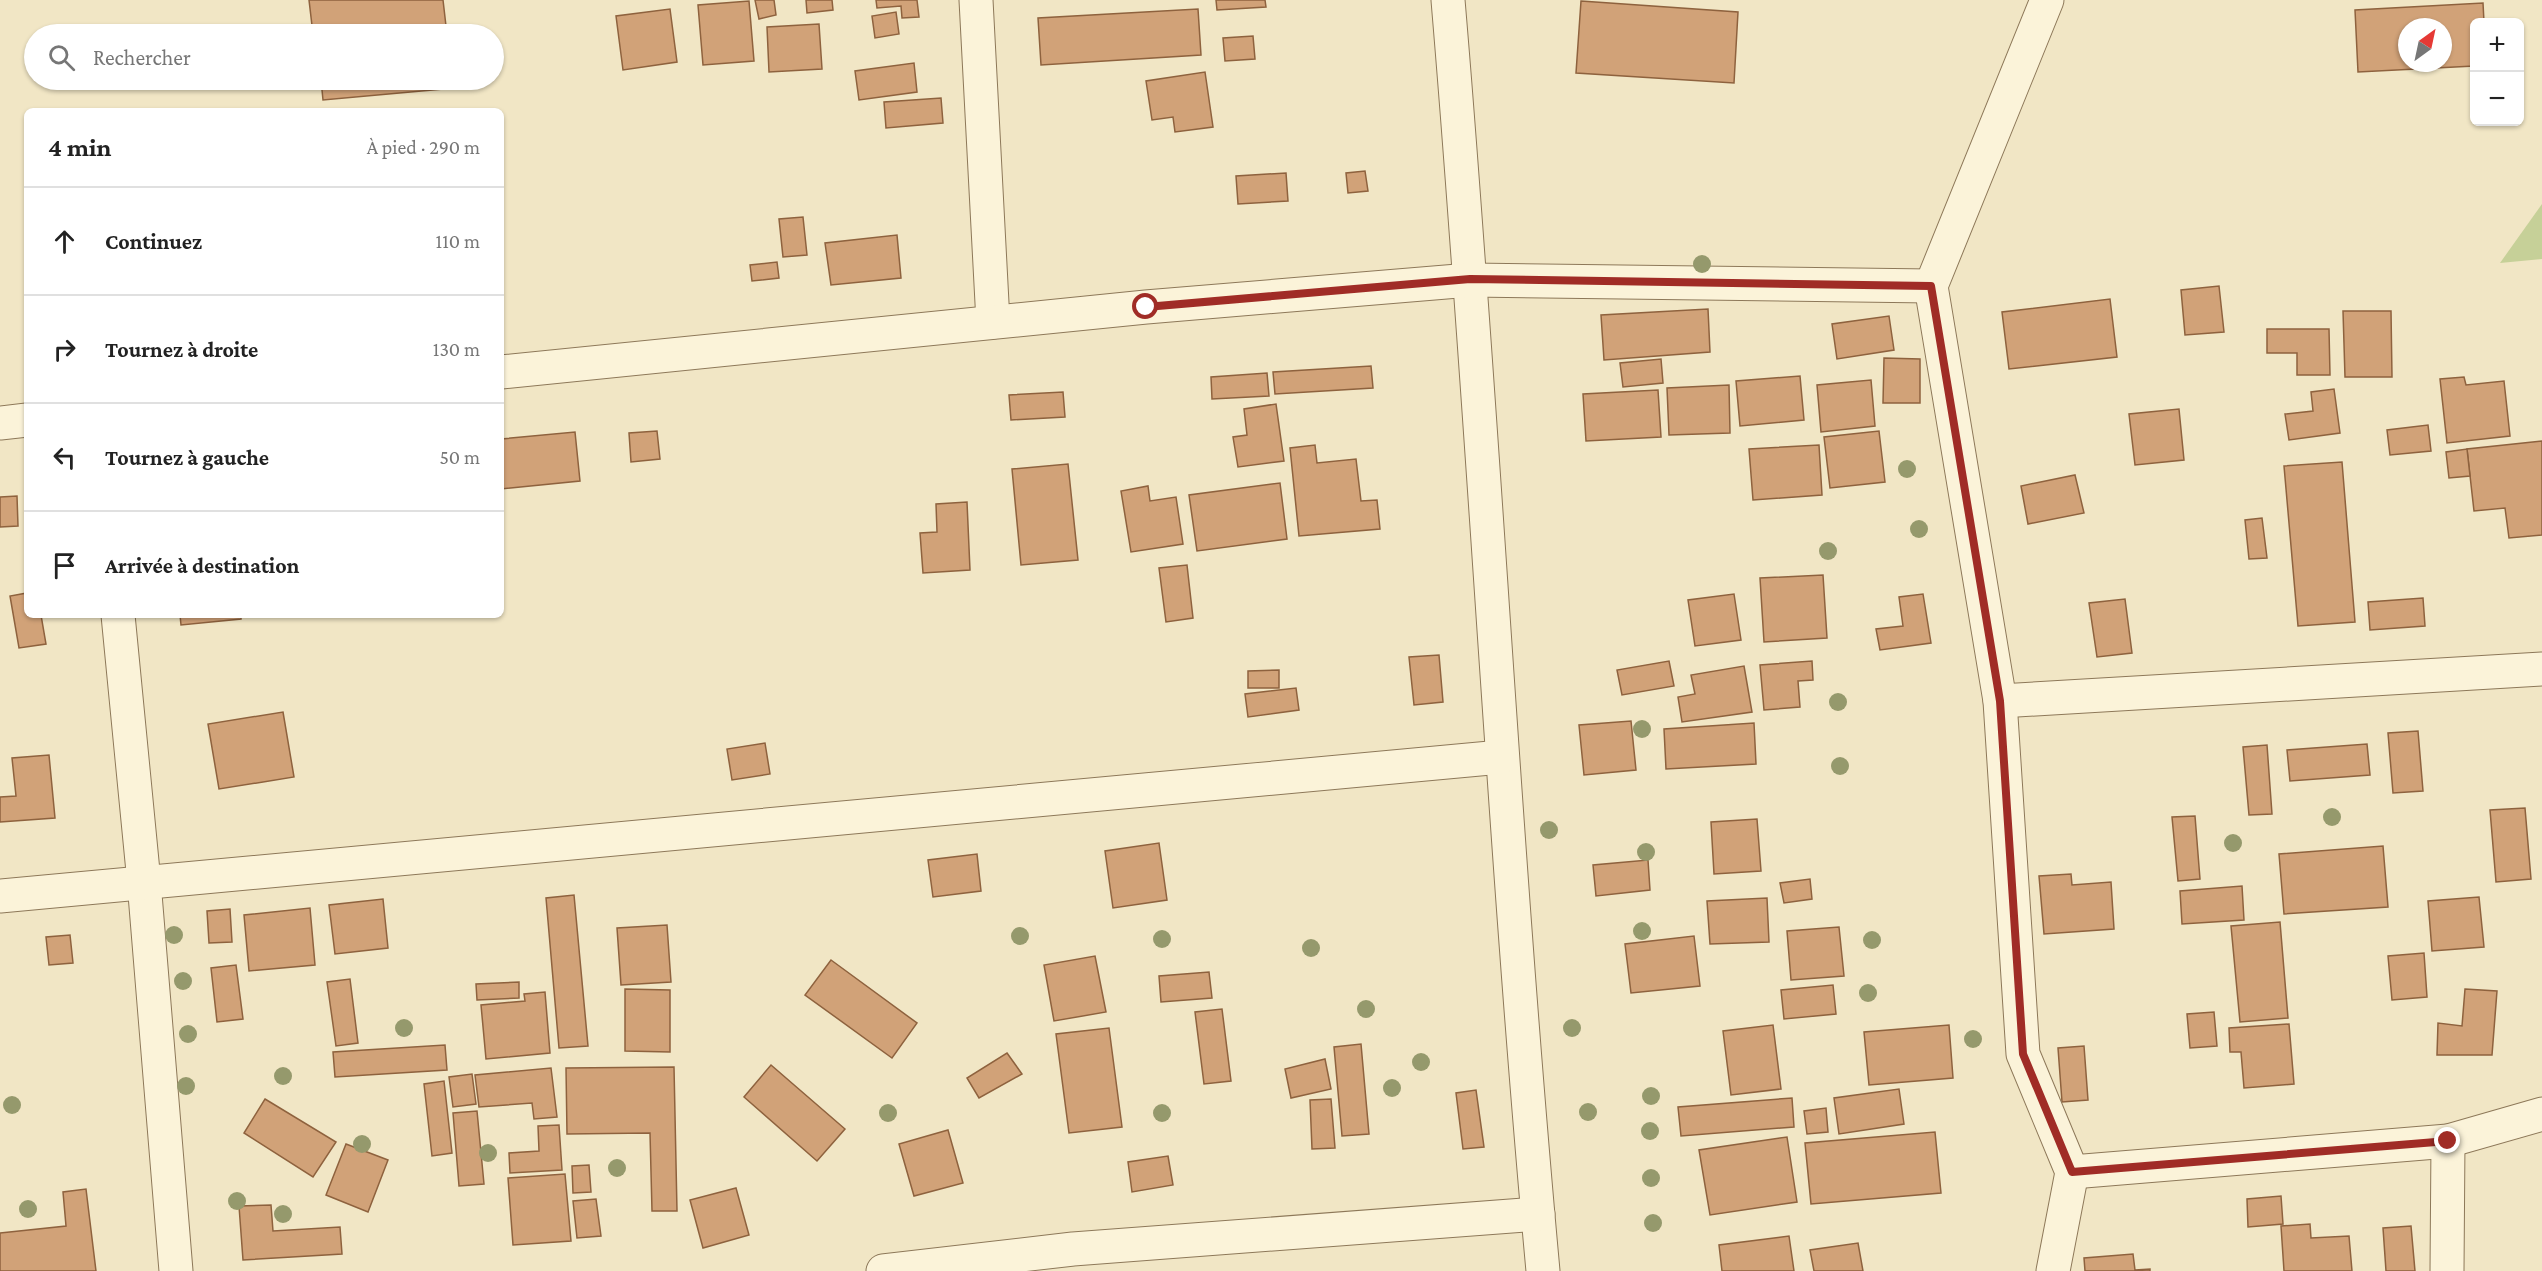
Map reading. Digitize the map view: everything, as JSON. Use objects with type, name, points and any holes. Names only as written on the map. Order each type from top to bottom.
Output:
[{"type":"street","points":[[976,0],[993,322]]},
{"type":"street","points":[[1448,0],[1470,279],[1501,757],[1543,1271]]},
{"type":"street","points":[[2047,0],[1931,286],[2000,701],[2023,1054],[2072,1172],[2053,1271]]},
{"type":"street","points":[[504,372],[993,322],[1470,279],[1931,286]]},
{"type":"street","points":[[0,423],[24,420]]},
{"type":"street","points":[[118,618],[144,882],[176,1271]]},
{"type":"street","points":[[2000,701],[2542,669]]},
{"type":"street","points":[[0,896],[1501,757]]},
{"type":"street","points":[[2072,1172],[2448,1141],[2542,1114]]},
{"type":"street","points":[[2447,1271],[2448,1141]]},
{"type":"street","points":[[883,1271],[1074,1260],[1538,1214]]},
{"type":"green space","points":[[2542,204],[2542,259],[2500,263]]},
{"type":"building","points":[[309,0],[443,0],[446,24],[312,24]]},
{"type":"building","points":[[755,0],[774,0],[776,15],[759,19]]},
{"type":"building","points":[[806,0],[832,0],[833,10],[807,13]]},
{"type":"building","points":[[876,0],[917,0],[919,17],[902,18],[901,6],[877,8]]},
{"type":"building","points":[[1216,0],[1265,0],[1266,7],[1217,10]]},
{"type":"building","points":[[749,1],[754,61],[703,65],[698,5]]},
{"type":"building","points":[[1581,1],[1738,12],[1734,83],[1576,73]]},
{"type":"building","points":[[2483,3],[2484,18],[2470,18],[2470,66],[2452,67],[2452,18],[2398,18],[2398,70],[2358,72],[2355,10]]},
{"type":"building","points":[[670,9],[677,62],[623,70],[616,16]]},
{"type":"building","points":[[1198,9],[1201,55],[1041,65],[1038,18]]},
{"type":"building","points":[[896,12],[899,34],[875,38],[872,16]]},
{"type":"building","points":[[819,24],[822,69],[769,72],[767,27]]},
{"type":"building","points":[[1253,36],[1255,59],[1225,61],[1223,38]]},
{"type":"building","points":[[914,63],[917,92],[859,100],[855,71]]},
{"type":"building","points":[[1205,72],[1213,127],[1175,132],[1173,117],[1152,120],[1146,81]]},
{"type":"building","points":[[322,90],[432,90],[323,100]]},
{"type":"building","points":[[941,98],[943,123],[886,128],[884,102]]},
{"type":"building","points":[[1365,171],[1368,191],[1348,193],[1346,173]]},
{"type":"building","points":[[1286,173],[1288,201],[1238,204],[1236,176]]},
{"type":"building","points":[[803,217],[807,255],[783,257],[779,219]]},
{"type":"building","points":[[897,235],[901,278],[831,285],[825,243]]},
{"type":"building","points":[[777,262],[779,278],[752,281],[750,265]]},
{"type":"building","points":[[2219,286],[2224,332],[2185,335],[2181,290]]},
{"type":"building","points":[[2110,299],[2117,357],[2009,369],[2002,312]]},
{"type":"building","points":[[1708,309],[1710,352],[1604,360],[1601,315]]},
{"type":"building","points":[[2343,311],[2391,311],[2392,377],[2345,377]]},
{"type":"building","points":[[1889,316],[1894,350],[1837,359],[1832,324]]},
{"type":"building","points":[[2267,329],[2329,329],[2330,375],[2297,375],[2297,353],[2267,353]]},
{"type":"building","points":[[1884,358],[1920,359],[1920,403],[1883,403]]},
{"type":"building","points":[[1661,359],[1663,383],[1623,387],[1620,363]]},
{"type":"building","points":[[1371,366],[1373,388],[1275,394],[1273,372]]},
{"type":"building","points":[[1267,373],[1269,396],[1212,399],[1211,377]]},
{"type":"building","points":[[1800,376],[1804,420],[1740,426],[1736,381]]},
{"type":"building","points":[[2464,377],[2466,385],[2504,381],[2510,436],[2447,443],[2440,379]]},
{"type":"building","points":[[1871,380],[1875,426],[1821,432],[1817,385]]},
{"type":"building","points":[[1729,385],[1730,433],[1669,435],[1667,388]]},
{"type":"building","points":[[2334,389],[2340,433],[2289,440],[2285,414],[2313,411],[2311,392]]},
{"type":"building","points":[[1658,390],[1661,437],[1586,441],[1583,394]]},
{"type":"building","points":[[1063,392],[1065,417],[1011,420],[1009,395]]},
{"type":"building","points":[[1276,404],[1284,461],[1238,467],[1233,437],[1247,435],[1244,409]]},
{"type":"building","points":[[2179,409],[2184,460],[2135,465],[2129,414]]},
{"type":"building","points":[[2428,425],[2431,451],[2390,455],[2387,430]]},
{"type":"building","points":[[657,431],[660,459],[631,462],[629,433]]},
{"type":"building","points":[[1879,431],[1885,482],[1830,488],[1824,437]]},
{"type":"building","points":[[575,432],[580,481],[504,489],[504,439]]},
{"type":"building","points":[[2542,441],[2542,535],[2509,538],[2505,508],[2474,511],[2467,449]]},
{"type":"building","points":[[1315,445],[1317,463],[1356,459],[1361,501],[1377,500],[1380,529],[1299,536],[1290,448]]},
{"type":"building","points":[[1819,445],[1822,495],[1753,500],[1749,449]]},
{"type":"building","points":[[2467,449],[2470,476],[2449,478],[2446,452]]},
{"type":"building","points":[[2342,462],[2355,622],[2298,626],[2284,466]]},
{"type":"building","points":[[1068,464],[1078,560],[1021,565],[1012,469]]},
{"type":"building","points":[[2075,475],[2084,513],[2028,524],[2021,486]]},
{"type":"building","points":[[1280,483],[1287,539],[1197,551],[1189,495]]},
{"type":"building","points":[[1148,486],[1150,501],[1176,497],[1183,544],[1131,552],[1121,491]]},
{"type":"building","points":[[17,496],[18,526],[0,527],[0,497]]},
{"type":"building","points":[[967,502],[970,570],[923,573],[920,533],[937,532],[936,504]]},
{"type":"building","points":[[2262,518],[2267,558],[2249,559],[2245,520]]},
{"type":"building","points":[[1187,565],[1193,618],[1166,622],[1159,568]]},
{"type":"building","points":[[1823,575],[1827,638],[1764,642],[1760,578]]},
{"type":"building","points":[[24,594],[24,618],[42,618],[46,644],[19,648],[10,596]]},
{"type":"building","points":[[1734,594],[1741,640],[1695,646],[1688,600]]},
{"type":"building","points":[[1923,594],[1931,643],[1880,650],[1876,629],[1903,626],[1899,597]]},
{"type":"building","points":[[2423,598],[2425,626],[2370,630],[2368,602]]},
{"type":"building","points":[[2125,599],[2132,653],[2097,657],[2089,603]]},
{"type":"building","points":[[180,618],[241,618],[241,619],[181,625]]},
{"type":"building","points":[[1439,655],[1443,702],[1414,705],[1409,657]]},
{"type":"building","points":[[1669,661],[1674,686],[1622,695],[1617,670]]},
{"type":"building","points":[[1812,661],[1813,680],[1798,681],[1800,707],[1764,710],[1760,665]]},
{"type":"building","points":[[1744,666],[1752,712],[1682,722],[1678,697],[1695,694],[1691,675]]},
{"type":"building","points":[[1279,670],[1279,688],[1248,688],[1248,671]]},
{"type":"building","points":[[1296,688],[1299,710],[1248,717],[1245,694]]},
{"type":"building","points":[[283,712],[294,777],[219,789],[208,724]]},
{"type":"building","points":[[1631,721],[1636,770],[1584,775],[1579,725]]},
{"type":"building","points":[[1754,723],[1756,764],[1666,769],[1664,729]]},
{"type":"building","points":[[2418,731],[2423,791],[2393,793],[2388,733]]},
{"type":"building","points":[[765,743],[770,774],[732,780],[727,749]]},
{"type":"building","points":[[2367,744],[2370,775],[2290,781],[2287,750]]},
{"type":"building","points":[[2267,745],[2272,814],[2249,815],[2243,747]]},
{"type":"building","points":[[49,755],[55,818],[0,822],[0,797],[16,796],[12,758]]},
{"type":"building","points":[[2525,808],[2531,879],[2496,882],[2490,810]]},
{"type":"building","points":[[2195,816],[2200,879],[2178,881],[2172,817]]},
{"type":"building","points":[[1757,819],[1761,871],[1714,874],[1711,822]]},
{"type":"building","points":[[1159,843],[1167,900],[1113,908],[1105,851]]},
{"type":"building","points":[[2383,846],[2388,907],[2284,914],[2279,854]]},
{"type":"building","points":[[977,854],[981,891],[933,897],[928,860]]},
{"type":"building","points":[[1648,860],[1650,890],[1596,896],[1593,865]]},
{"type":"building","points":[[2071,874],[2072,885],[2111,882],[2114,929],[2044,934],[2039,876]]},
{"type":"building","points":[[1810,879],[1812,899],[1784,903],[1780,883]]},
{"type":"building","points":[[2242,886],[2244,920],[2182,924],[2180,891]]},
{"type":"building","points":[[574,895],[588,1046],[559,1048],[546,898]]},
{"type":"building","points":[[2479,897],[2484,947],[2432,951],[2428,901]]},
{"type":"building","points":[[1767,898],[1769,942],[1710,944],[1707,901]]},
{"type":"building","points":[[383,899],[388,948],[335,954],[329,905]]},
{"type":"building","points":[[310,908],[315,965],[249,971],[244,915]]},
{"type":"building","points":[[230,909],[232,942],[209,943],[207,911]]},
{"type":"building","points":[[2280,922],[2288,1018],[2240,1022],[2231,926]]},
{"type":"building","points":[[667,925],[671,982],[621,985],[617,928]]},
{"type":"building","points":[[1839,927],[1844,976],[1791,980],[1787,931]]},
{"type":"building","points":[[70,935],[73,963],[49,965],[46,937]]},
{"type":"building","points":[[1694,936],[1700,986],[1631,993],[1625,944]]},
{"type":"building","points":[[2424,953],[2427,997],[2392,1000],[2388,956]]},
{"type":"building","points":[[1095,956],[1106,1012],[1054,1021],[1044,965]]},
{"type":"building","points":[[831,960],[917,1023],[892,1058],[805,995]]},
{"type":"building","points":[[236,965],[243,1019],[217,1022],[211,968]]},
{"type":"building","points":[[1209,972],[1212,998],[1161,1002],[1159,976]]},
{"type":"building","points":[[350,979],[358,1043],[336,1046],[327,982]]},
{"type":"building","points":[[519,982],[519,998],[477,1000],[476,984]]},
{"type":"building","points":[[1833,985],[1836,1014],[1784,1019],[1781,990]]},
{"type":"building","points":[[625,989],[670,990],[670,1052],[625,1051]]},
{"type":"building","points":[[2465,989],[2497,991],[2492,1055],[2437,1055],[2438,1023],[2462,1026]]},
{"type":"building","points":[[545,992],[550,1053],[486,1059],[481,1005],[525,1001],[524,994]]},
{"type":"building","points":[[1222,1009],[1231,1081],[1204,1084],[1195,1012]]},
{"type":"building","points":[[2214,1012],[2217,1046],[2190,1048],[2187,1014]]},
{"type":"building","points":[[2289,1024],[2294,1084],[2244,1088],[2241,1052],[2230,1052],[2229,1028]]},
{"type":"building","points":[[1773,1025],[1781,1089],[1731,1095],[1723,1031]]},
{"type":"building","points":[[1949,1025],[1953,1078],[1869,1085],[1864,1032]]},
{"type":"building","points":[[1109,1028],[1122,1127],[1069,1133],[1056,1034]]},
{"type":"building","points":[[1361,1044],[1369,1134],[1342,1136],[1334,1047]]},
{"type":"building","points":[[445,1045],[447,1070],[335,1077],[333,1052]]},
{"type":"building","points":[[2084,1046],[2088,1100],[2062,1102],[2058,1048]]},
{"type":"building","points":[[1007,1053],[1022,1074],[979,1098],[967,1078]]},
{"type":"building","points":[[1325,1059],[1331,1089],[1291,1098],[1285,1069]]},
{"type":"building","points":[[771,1065],[845,1129],[817,1161],[744,1097]]},
{"type":"building","points":[[674,1067],[677,1211],[652,1211],[650,1133],[567,1134],[566,1068]]},
{"type":"building","points":[[551,1068],[557,1117],[534,1119],[532,1103],[479,1107],[475,1075]]},
{"type":"building","points":[[472,1074],[476,1104],[453,1107],[449,1077]]},
{"type":"building","points":[[444,1081],[452,1153],[432,1156],[424,1084]]},
{"type":"building","points":[[1899,1089],[1904,1124],[1839,1134],[1834,1098]]},
{"type":"building","points":[[1476,1090],[1484,1147],[1463,1149],[1456,1093]]},
{"type":"building","points":[[1792,1098],[1794,1127],[1681,1136],[1678,1107]]},
{"type":"building","points":[[265,1099],[336,1142],[313,1177],[244,1133]]},
{"type":"building","points":[[1331,1099],[1335,1148],[1312,1149],[1310,1100]]},
{"type":"building","points":[[1826,1108],[1828,1132],[1807,1134],[1804,1111]]},
{"type":"building","points":[[477,1111],[484,1184],[459,1186],[453,1113]]},
{"type":"building","points":[[559,1125],[562,1170],[510,1173],[509,1153],[539,1151],[538,1126]]},
{"type":"building","points":[[948,1130],[963,1183],[914,1196],[899,1144]]},
{"type":"building","points":[[1935,1132],[1941,1193],[1811,1204],[1805,1143]]},
{"type":"building","points":[[1787,1137],[1797,1202],[1710,1215],[1699,1150]]},
{"type":"building","points":[[346,1144],[388,1160],[368,1212],[326,1195]]},
{"type":"building","points":[[1168,1156],[1173,1185],[1132,1192],[1128,1162]]},
{"type":"building","points":[[589,1165],[591,1192],[573,1193],[572,1166]]},
{"type":"building","points":[[565,1174],[571,1241],[513,1245],[508,1178]]},
{"type":"building","points":[[736,1188],[749,1235],[703,1248],[690,1200]]},
{"type":"building","points":[[86,1189],[96,1271],[0,1271],[0,1233],[66,1226],[63,1192]]},
{"type":"building","points":[[2281,1196],[2283,1224],[2248,1227],[2247,1199]]},
{"type":"building","points":[[596,1199],[601,1236],[577,1238],[573,1201]]},
{"type":"building","points":[[271,1205],[273,1231],[340,1227],[342,1254],[243,1260],[239,1206]]},
{"type":"building","points":[[2310,1224],[2311,1238],[2349,1236],[2352,1271],[2284,1271],[2281,1226]]},
{"type":"building","points":[[2411,1226],[2415,1271],[2386,1271],[2383,1228]]},
{"type":"building","points":[[1789,1236],[1794,1271],[1722,1271],[1719,1245]]},
{"type":"building","points":[[1858,1243],[1863,1271],[1814,1271],[1810,1250]]},
{"type":"building","points":[[2133,1254],[2135,1270],[2150,1269],[2150,1271],[2085,1271],[2084,1258]]},
{"type":"route","points":[[1146,307],[1470,279],[1931,286],[2000,701],[2023,1054],[2072,1172],[2448,1141]]}]
